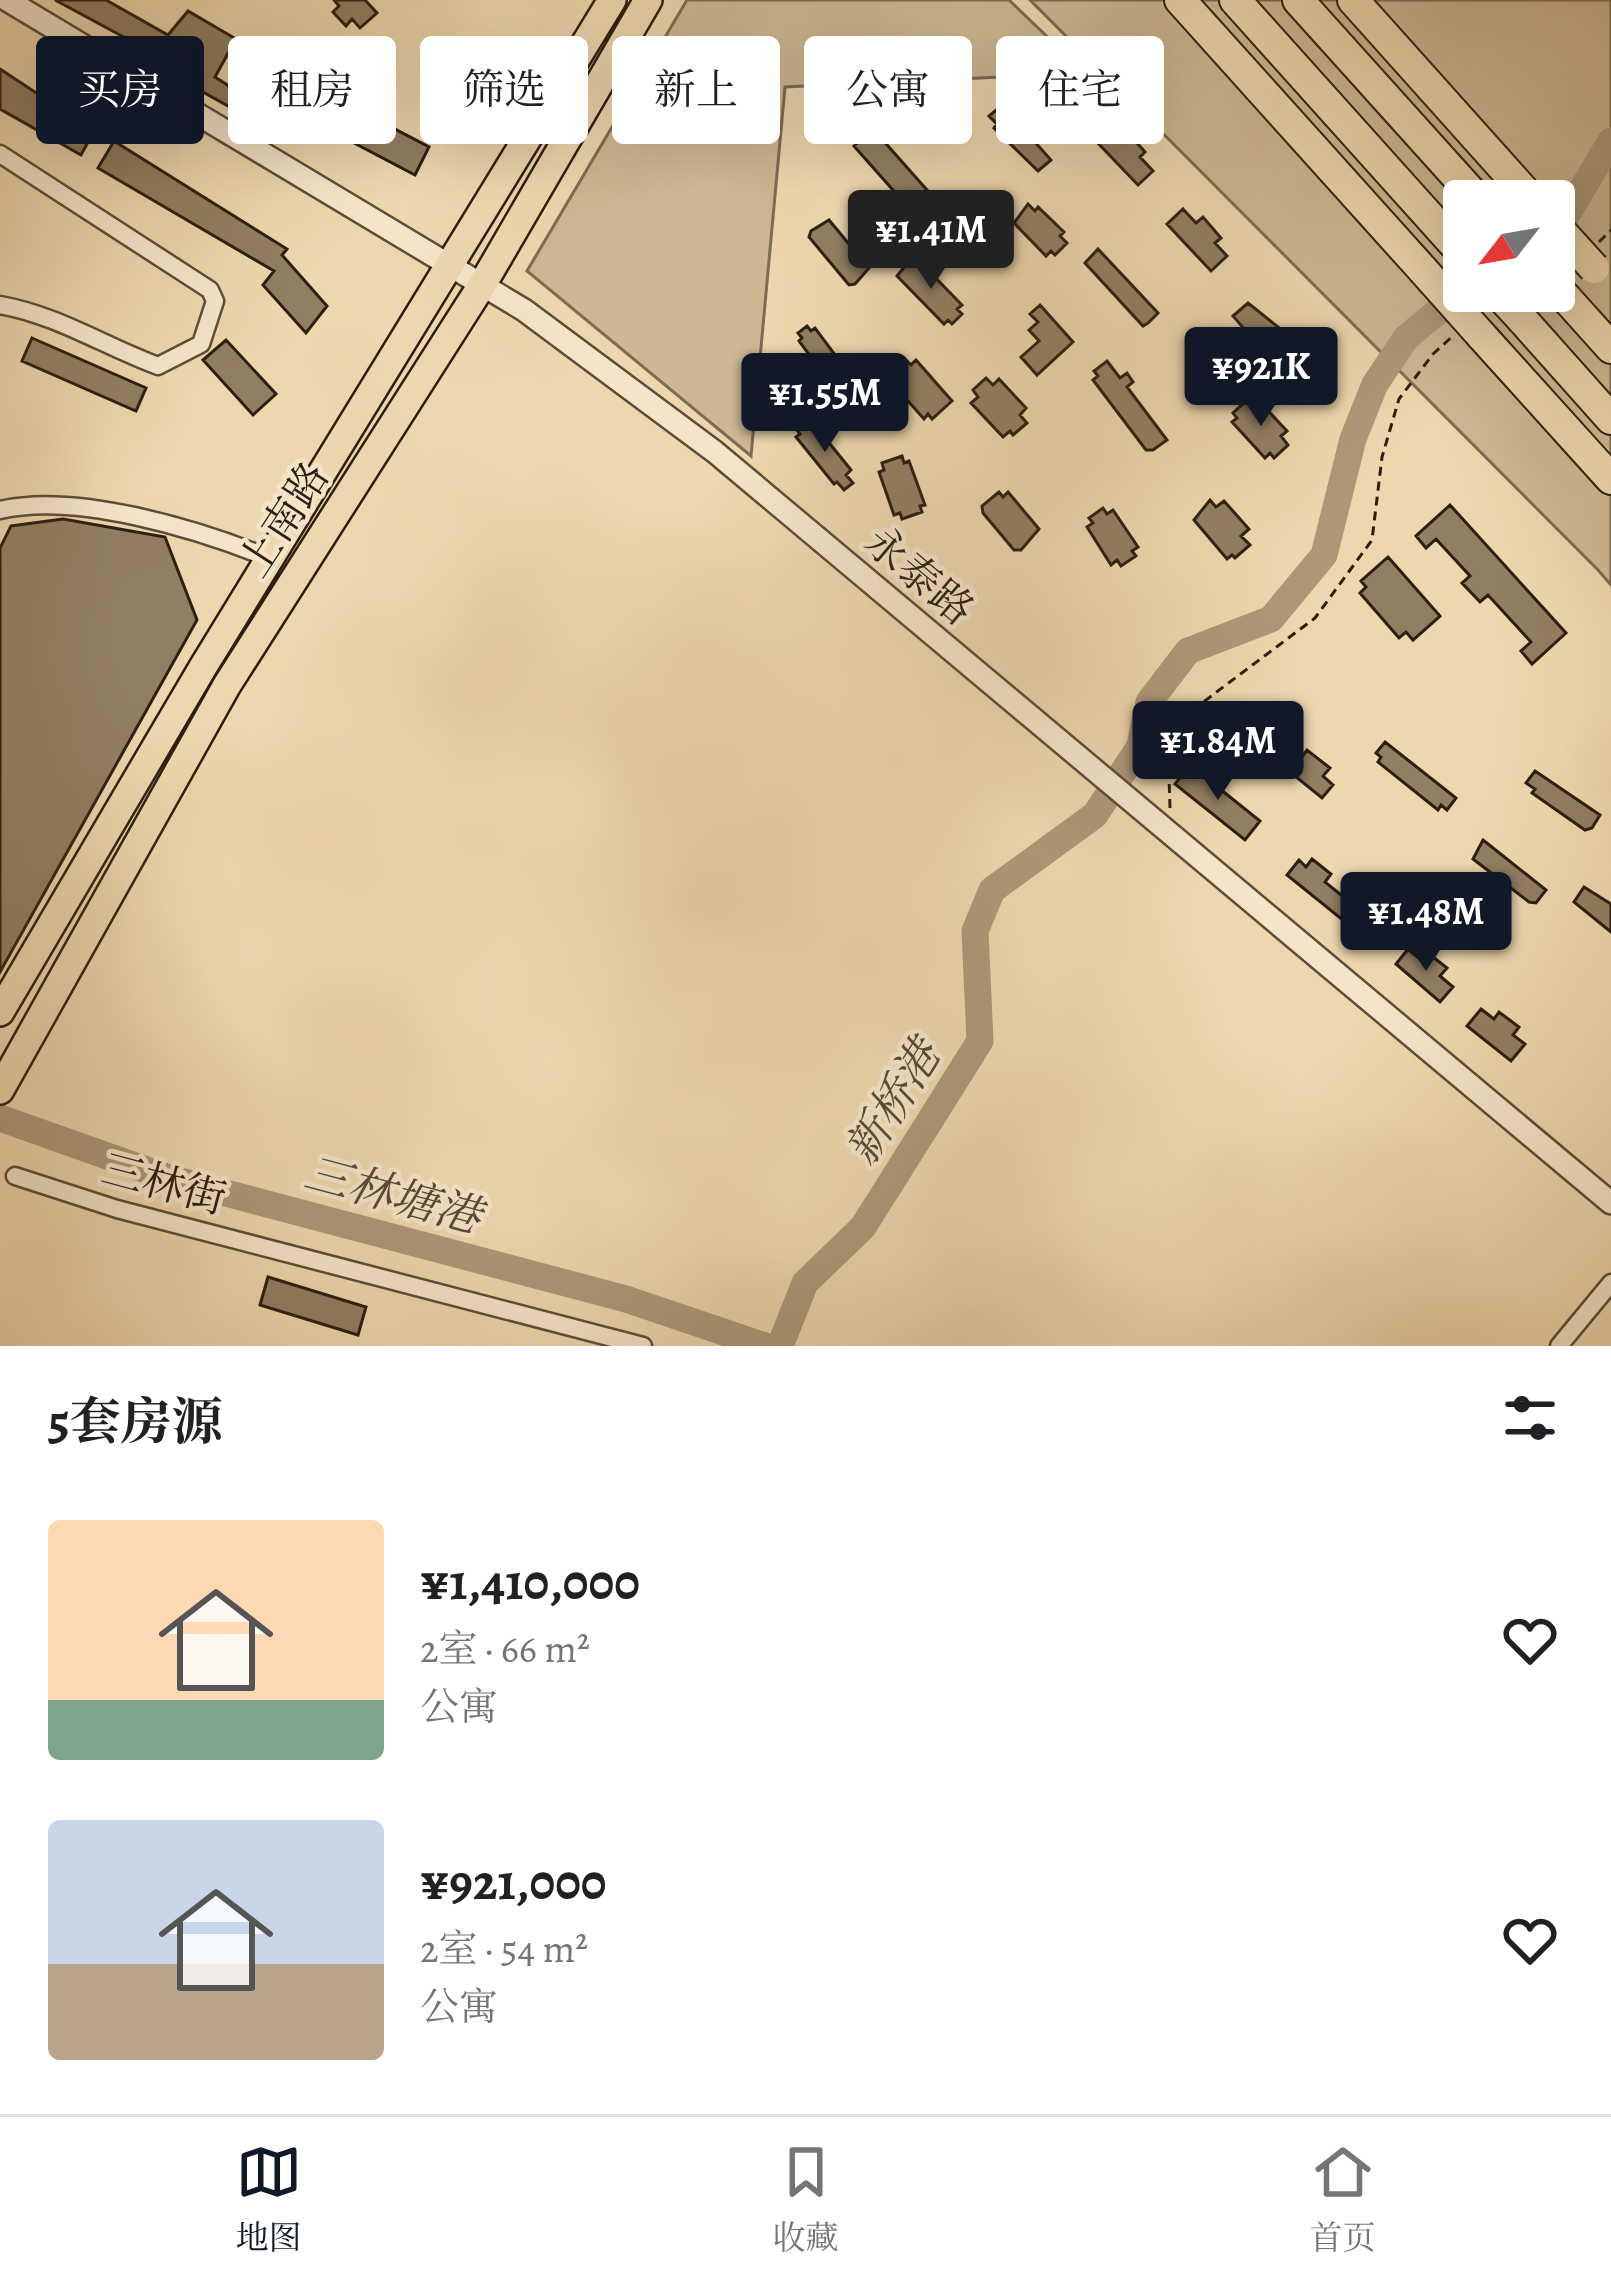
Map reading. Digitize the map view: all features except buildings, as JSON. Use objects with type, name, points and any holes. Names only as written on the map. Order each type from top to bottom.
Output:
[{"type":"highway","points":[[1180,0],[1423,270],[1469,334],[1611,478]]},
{"type":"highway","points":[[1235,0],[1443,232]]},
{"type":"highway","points":[[1298,0],[1460,180]]},
{"type":"highway","points":[[1353,0],[1514,180]]},
{"type":"highway","points":[[1575,244],[1600,267]]},
{"type":"highway","points":[[1575,308],[1611,348]]},
{"type":"highway","points":[[1515,312],[1611,419]]},
{"type":"main road","name":"上南路","points":[[0,1012],[269,558],[612,0]]},
{"type":"main road","name":"上南路","points":[[1,1087],[226,686],[482,285],[649,0]]},
{"type":"street","name":"永泰路","points":[[7,0],[482,285],[589,355],[715,452],[1611,1203]]},
{"type":"street","points":[[0,154],[210,290],[215,301],[201,344],[158,366],[106,347],[43,313],[0,305]]},
{"type":"street","points":[[0,510],[31,503],[194,528],[269,558]]},
{"type":"street","name":"三林街","points":[[15,1176],[117,1209],[643,1346]]},
{"type":"street","points":[[1559,1346],[1611,1283]]},
{"type":"path","points":[[1600,267],[1611,230]]},
{"type":"path","points":[[1156,824],[1169,821],[1168,746],[1194,709],[1316,618],[1343,585],[1372,540],[1382,457],[1399,399],[1433,354],[1469,334]]},
{"type":"shaded area","points":[[687,0],[1009,0],[1046,36],[996,36],[996,77],[972,78],[972,36],[804,36],[804,86],[785,87],[780,141],[780,36],[666,36]]},
{"type":"shaded area","points":[[1030,0],[1611,0],[1611,585],[1164,134],[1164,36],[1066,36]]},
{"type":"shaded area","points":[[612,127],[612,144],[780,144],[751,456],[527,271]]},
{"type":"waterway","name":"新桥港","points":[[1575,201],[1611,141]]},
{"type":"waterway","name":"新桥港","points":[[780,1346],[805,1283],[863,1227],[980,1041],[975,931],[992,890],[1095,815],[1140,746],[1149,702],[1188,651],[1271,619],[1324,555],[1353,439],[1375,384],[1406,338],[1443,309]]},
{"type":"waterway","name":"三林塘港","points":[[0,1118],[169,1178],[626,1299],[765,1346]]}]
